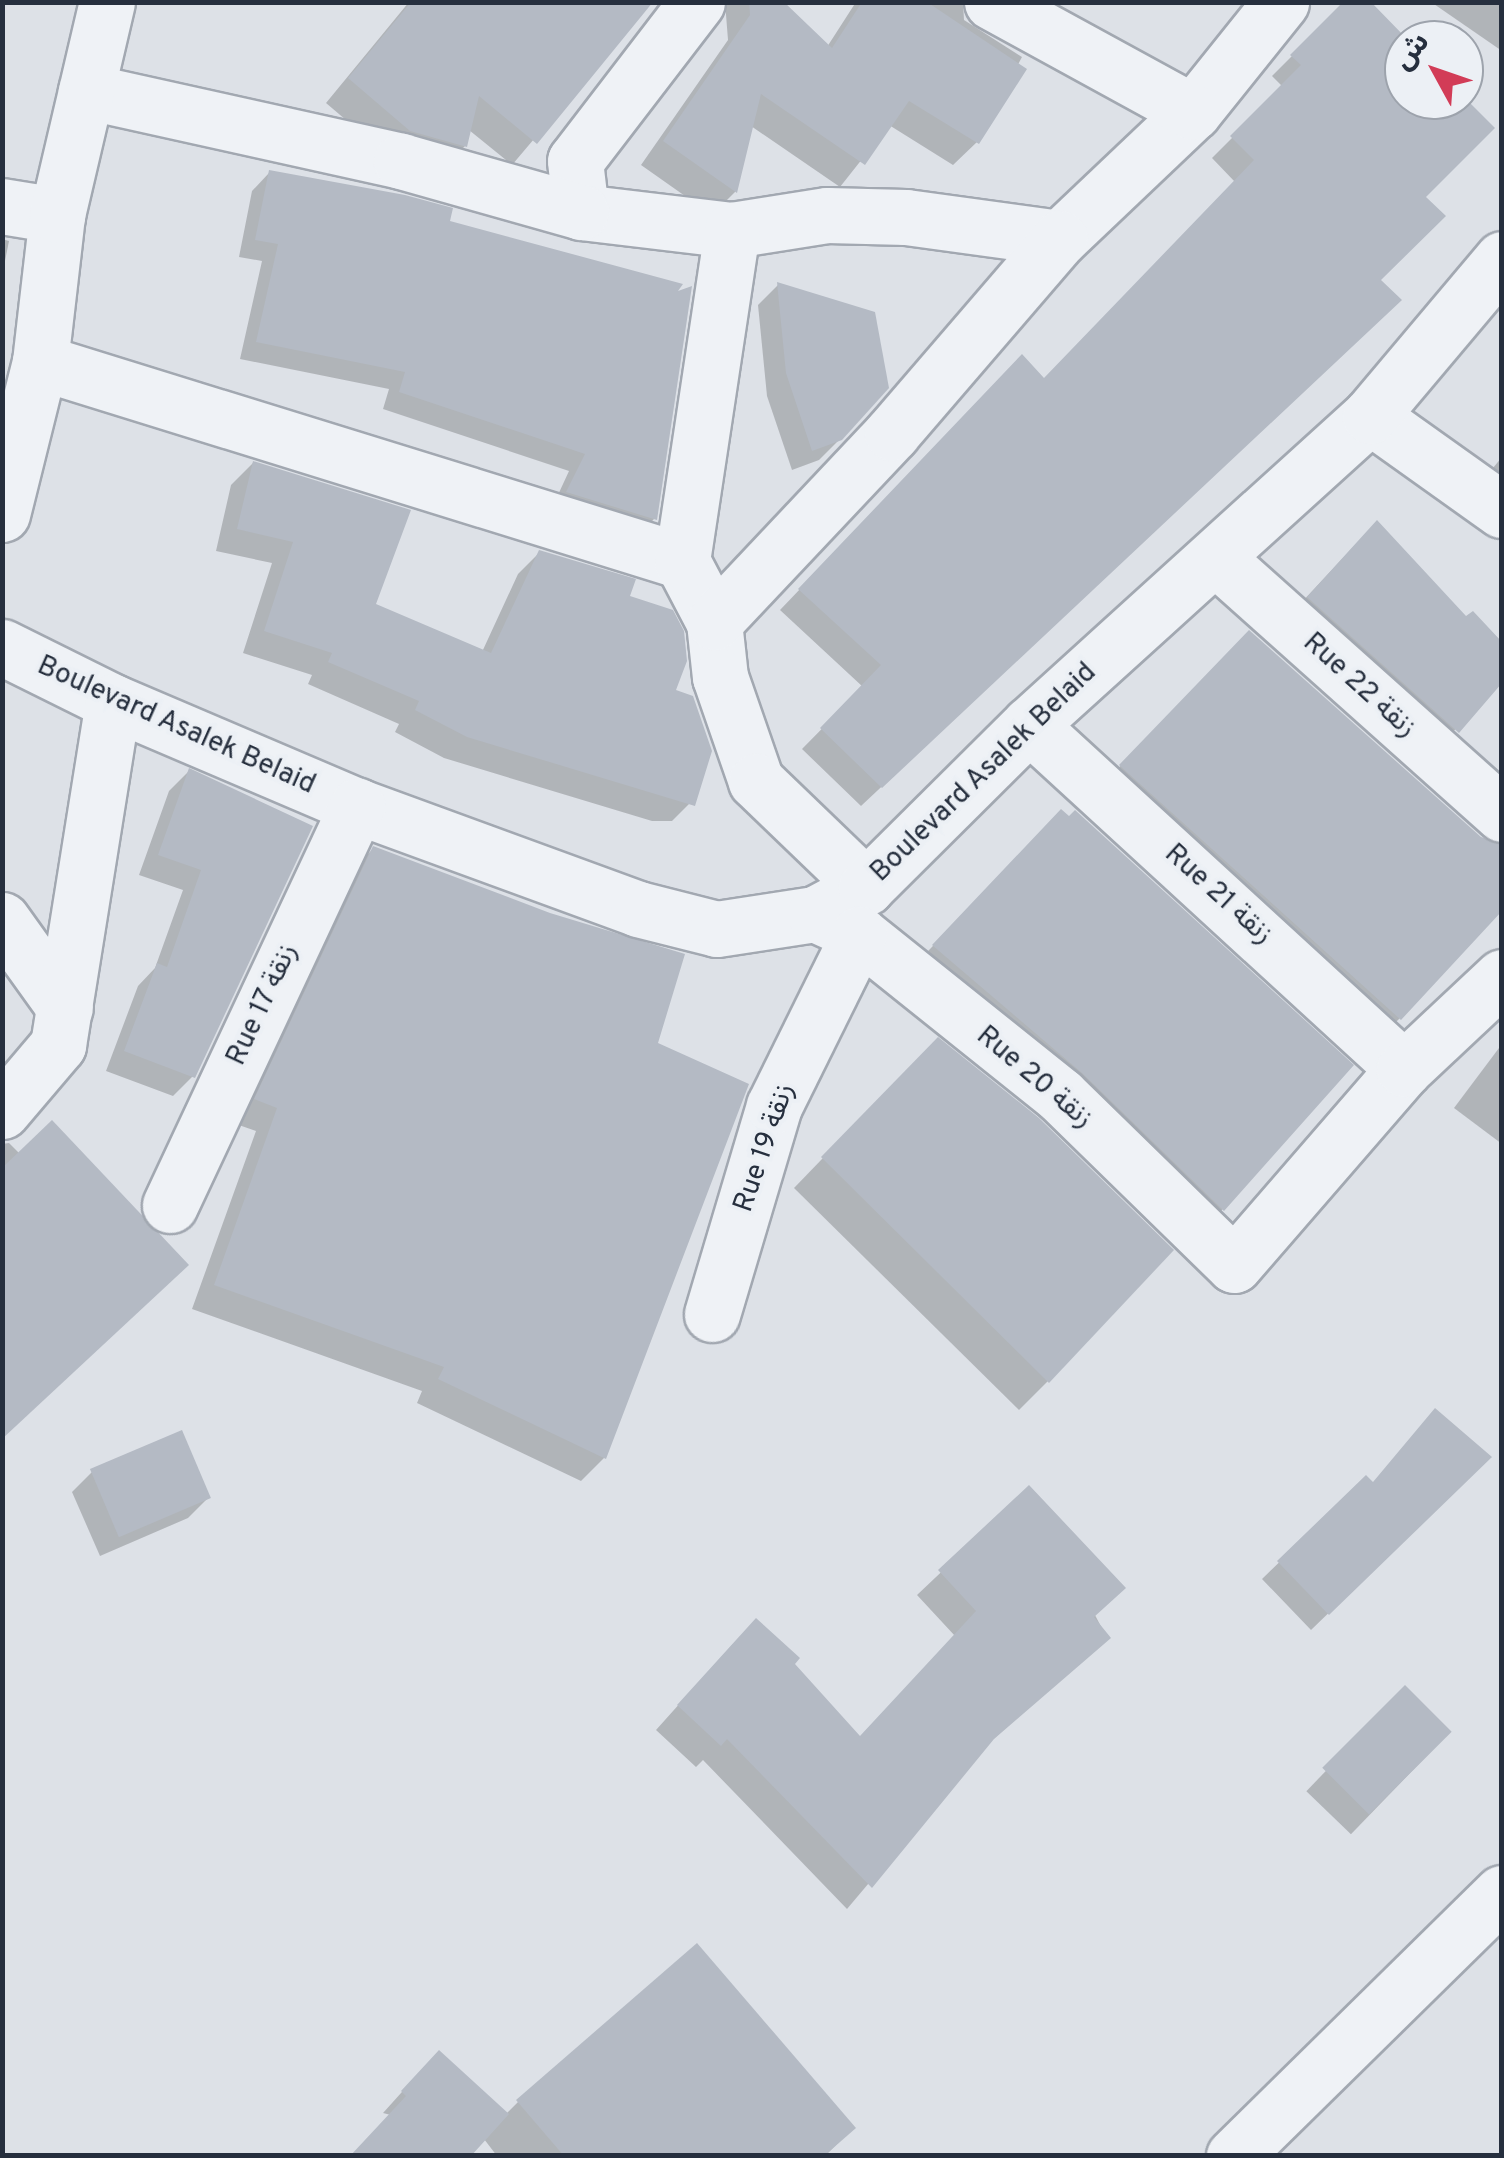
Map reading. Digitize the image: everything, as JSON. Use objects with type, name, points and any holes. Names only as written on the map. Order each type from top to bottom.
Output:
[{"type":"street","points":[[2,514],[40,362],[57,215],[107,2]]},
{"type":"street","points":[[580,212],[576,161],[697,2]]},
{"type":"street","points":[[992,2],[1193,112]]},
{"type":"street","points":[[732,230],[682,560],[714,622],[892,433],[1060,238],[1193,112],[1281,2]]},
{"type":"street","points":[[86,90],[401,160],[580,212],[732,230],[828,215],[906,217],[1060,238]]},
{"type":"street","points":[[2,206],[57,215]]},
{"type":"street","name":"Boulevard Asalek Belaid","points":[[2,647],[112,702],[357,806],[538,876],[717,929],[847,912],[1029,725],[1370,416],[1502,260]]},
{"type":"street","points":[[40,362],[682,560]]},
{"type":"street","points":[[1370,416],[1502,510]]},
{"type":"street","name":"Rue 22 زنقة","points":[[1216,558],[1502,814]]},
{"type":"street","name":"Rue 20 زنقة","points":[[714,622],[720,678],[756,782],[847,912],[1060,1095],[1234,1265],[1404,1069]]},
{"type":"street","points":[[2,1110],[58,1045],[112,702]]},
{"type":"street","name":"Rue 21 زنقة","points":[[1029,725],[1404,1069]]},
{"type":"street","name":"Rue 17 زنقة","points":[[170,1205],[357,806]]},
{"type":"street","name":"Rue 19 زنقة","points":[[712,1314],[774,1106],[847,912]]},
{"type":"street","points":[[2,920],[65,1008]]},
{"type":"street","points":[[1404,1069],[1502,977]]},
{"type":"street","points":[[1234,2156],[1502,1892]]},
{"type":"building","points":[[411,2],[653,2],[537,144],[479,96],[467,147],[410,131],[348,78]]},
{"type":"building","points":[[749,2],[784,2],[832,48],[862,2],[927,2],[1027,69],[979,144],[909,101],[865,165],[761,94],[737,193],[663,141],[750,15]]},
{"type":"building","points":[[1343,2],[1371,2],[1389,20],[1384,20],[1384,120],[1484,117],[1495,128],[1426,197],[1446,216],[1381,280],[1402,300],[882,788],[820,728],[881,665],[798,589],[1022,354],[1044,378],[1254,160],[1230,136],[1301,65],[1290,55]]},
{"type":"building","points":[[269,170],[405,195],[453,208],[450,221],[683,284],[678,291],[692,286],[657,520],[566,492],[585,454],[399,392],[405,372],[256,342],[278,244],[255,240]]},
{"type":"building","points":[[777,282],[875,312],[889,388],[842,440],[812,451],[786,373]]},
{"type":"building","points":[[253,461],[411,510],[376,604],[491,653],[539,550],[636,579],[630,596],[673,610],[684,631],[687,661],[676,690],[693,696],[712,751],[695,806],[467,737],[415,710],[419,701],[328,662],[332,653],[264,631],[293,542],[237,529]]},
{"type":"building","points":[[1377,520],[1466,616],[1473,611],[1502,642],[1502,683],[1459,733],[1307,597]]},
{"type":"building","points":[[1249,630],[1481,837],[1502,844],[1502,911],[1401,1020],[1119,765]]},
{"type":"building","points":[[189,768],[313,826],[195,1078],[124,1051],[157,963],[167,967],[201,870],[158,855]]},
{"type":"building","points":[[1061,809],[1069,816],[1075,810],[1354,1065],[1224,1211],[1082,1073],[932,945]]},
{"type":"building","points":[[373,846],[550,913],[685,954],[658,1043],[749,1084],[606,1459],[438,1379],[444,1367],[214,1285],[277,1108],[254,1099]]},
{"type":"building","points":[[938,1037],[1039,1118],[1174,1250],[1049,1383],[821,1157]]},
{"type":"building","points":[[52,1120],[189,1265],[2,1439],[2,1168]]},
{"type":"building","points":[[1435,1408],[1492,1457],[1329,1615],[1277,1561],[1366,1475],[1373,1482]]},
{"type":"building","points":[[182,1430],[211,1498],[119,1537],[90,1469]]},
{"type":"building","points":[[1029,1485],[1126,1588],[1094,1617],[1111,1638],[994,1739],[872,1888],[727,1739],[721,1746],[677,1705],[756,1618],[800,1658],[795,1664],[860,1736],[976,1611],[938,1570]]},
{"type":"building","points":[[1405,1685],[1452,1732],[1369,1814],[1322,1768]]},
{"type":"building","points":[[697,1943],[856,2128],[824,2156],[564,2156],[516,2100]]},
{"type":"building","points":[[439,2050],[509,2114],[471,2156],[350,2156],[406,2096],[401,2091]]}]
